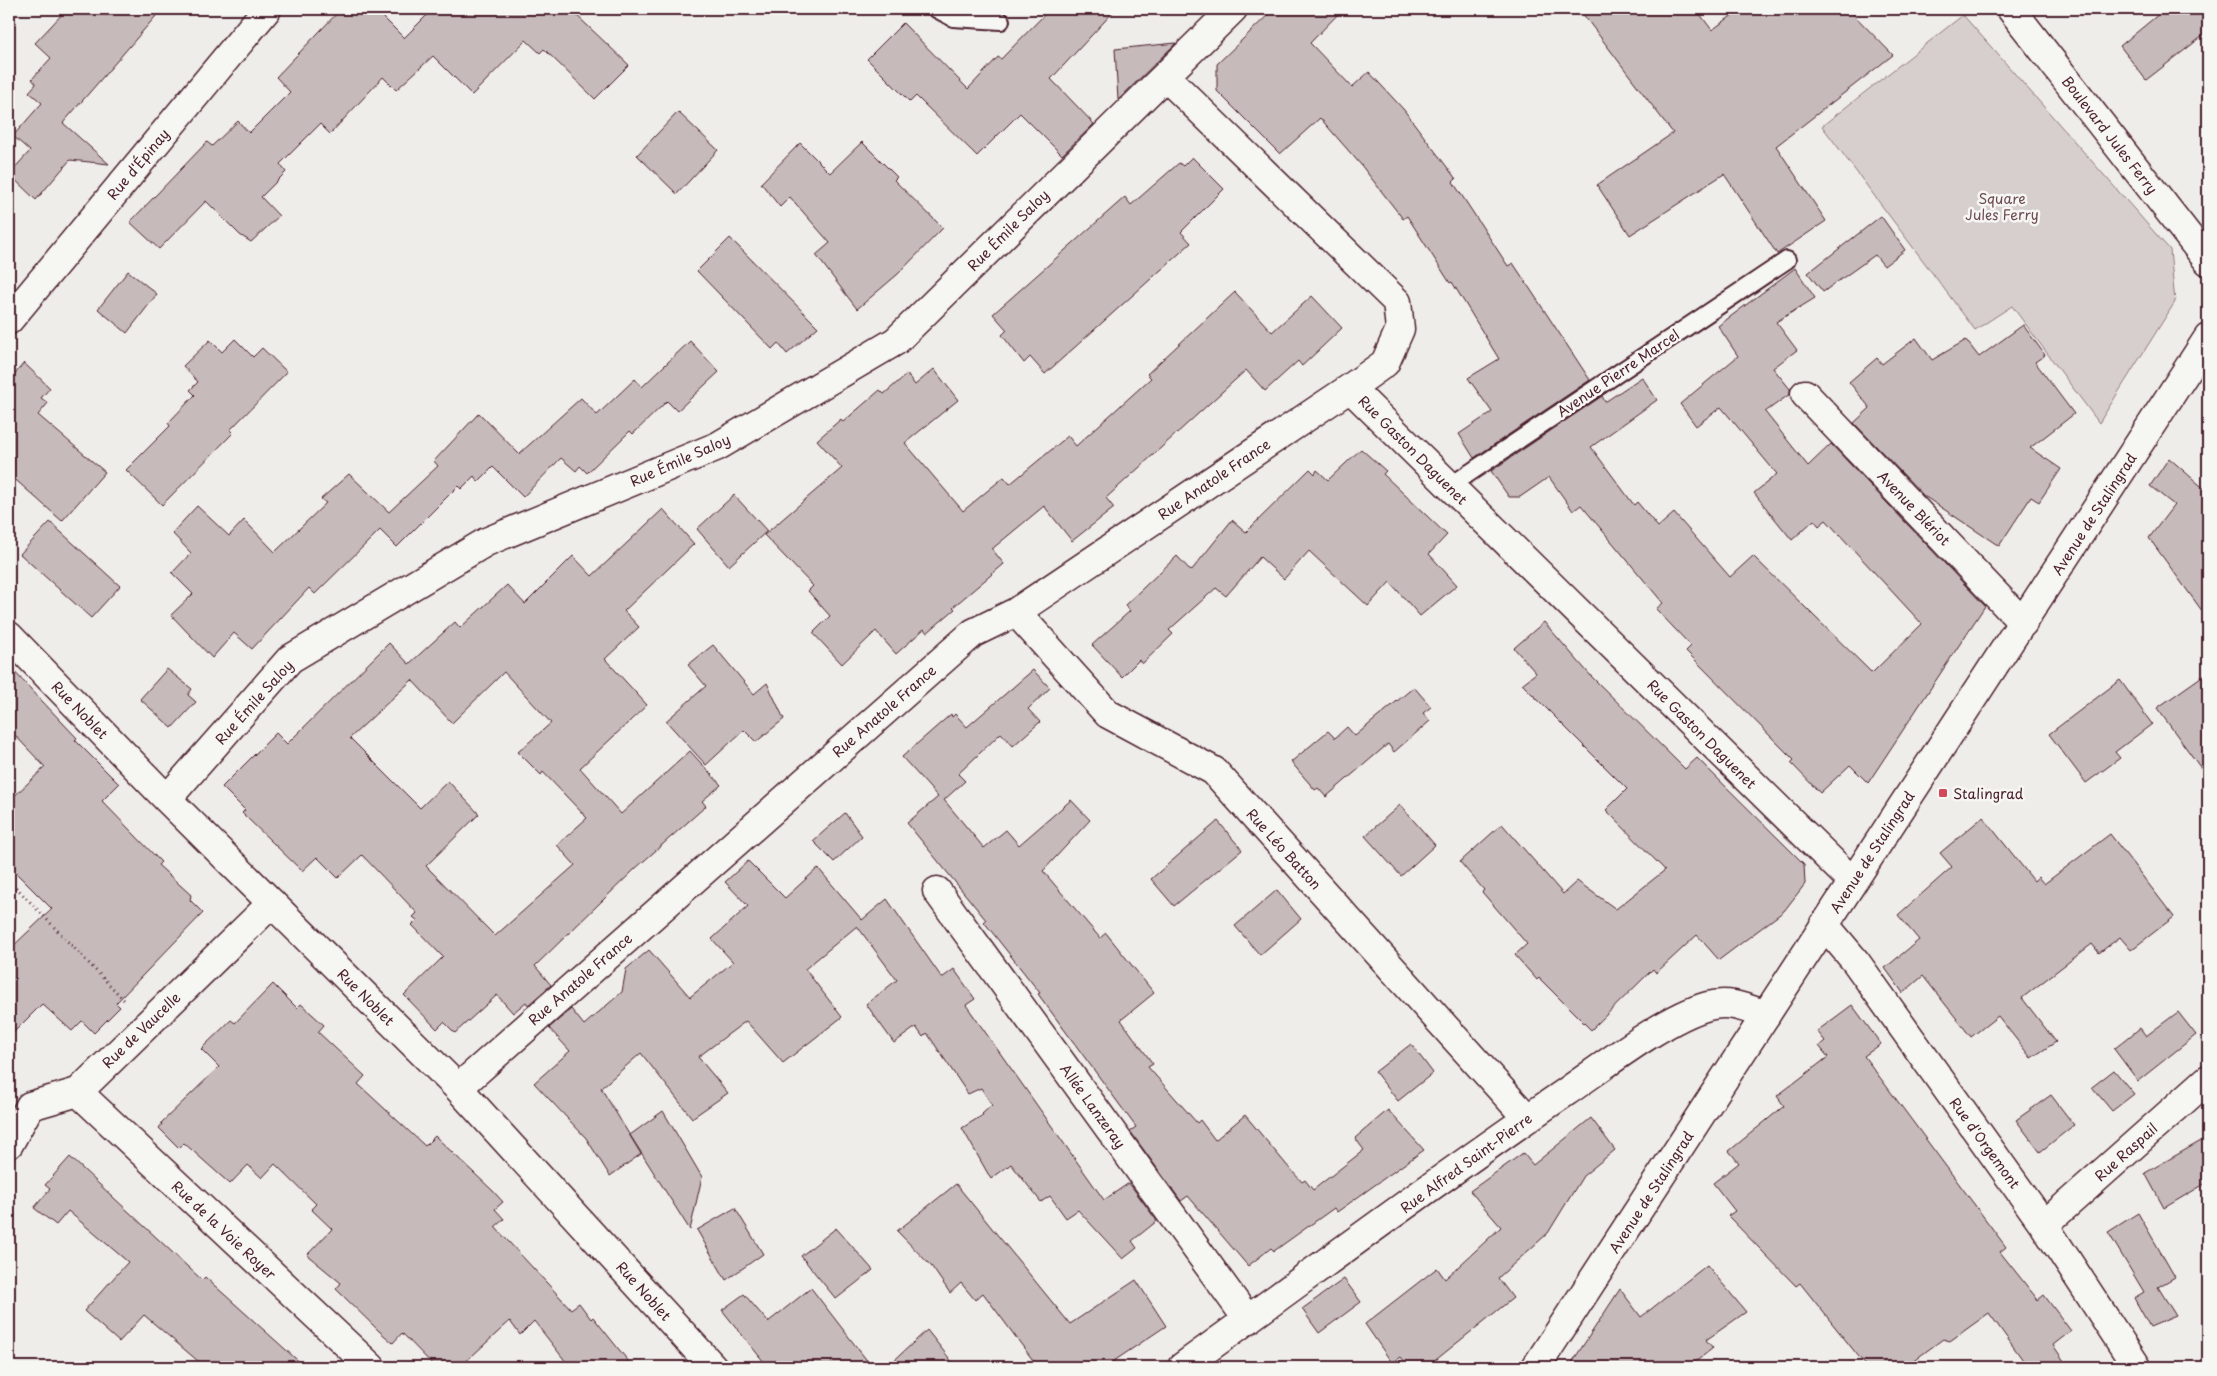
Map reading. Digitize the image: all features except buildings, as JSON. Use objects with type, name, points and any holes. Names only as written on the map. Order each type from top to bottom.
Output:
[{"type":"street","name":"Rue d'Épinay","points":[[9,320],[267,9]]},
{"type":"street","points":[[1165,76],[1233,9]]},
{"type":"street","name":"Boulevard Jules Ferry","points":[[2011,9],[2208,261]]},
{"type":"street","name":"Rue Gaston Daguenet","points":[[1165,76],[1397,302],[1400,329],[1384,363],[1350,388],[1852,881]]},
{"type":"street","name":"Rue Émile Saloy","points":[[167,799],[290,660],[486,542],[718,446],[896,341],[1165,76]]},
{"type":"street","name":"Avenue de Stalingrad","points":[[1536,1367],[2208,338]]},
{"type":"street","name":"Rue Anatole France","points":[[458,1088],[973,633],[1016,612],[1350,388]]},
{"type":"street","name":"Avenue Blériot","points":[[1805,394],[2023,623]]},
{"type":"street","name":"Rue Léo Batton","points":[[1016,612],[1108,714],[1214,771],[1527,1118]]},
{"type":"street","name":"Rue Noblet","points":[[9,636],[167,799],[458,1088],[714,1367]]},
{"type":"street","name":"Allée Lanzeray","points":[[937,892],[1248,1320]]},
{"type":"street","name":"Rue de Vaucelle","points":[[9,1144],[30,1106],[78,1092],[272,903]]},
{"type":"street","name":"Rue d'Orgemont","points":[[1824,924],[1856,962],[2044,1225],[2137,1367]]},
{"type":"street","name":"Rue Alfred Saint-Pierre","points":[[1182,1367],[1527,1118],[1639,1042],[1677,1019],[1707,1006],[1726,1002],[1766,1015]]},
{"type":"street","name":"Rue Raspail","points":[[2044,1225],[2208,1079]]},
{"type":"street","name":"Rue de la Voie Royer","points":[[78,1092],[370,1367]]},
{"type":"lane","points":[[936,9],[953,18],[1001,21]]},
{"type":"lane","name":"Avenue Pierre Marcel","points":[[1450,486],[1787,260]]},
{"type":"path","points":[[9,880],[147,1024]]},
{"type":"green space","name":"Square Jules Ferry","points":[[1963,15],[2170,250],[2175,302],[2099,423],[2012,306],[1975,330],[1822,126]]},
{"type":"place","name":"Stalingrad","points":[[1943,793]]}]
